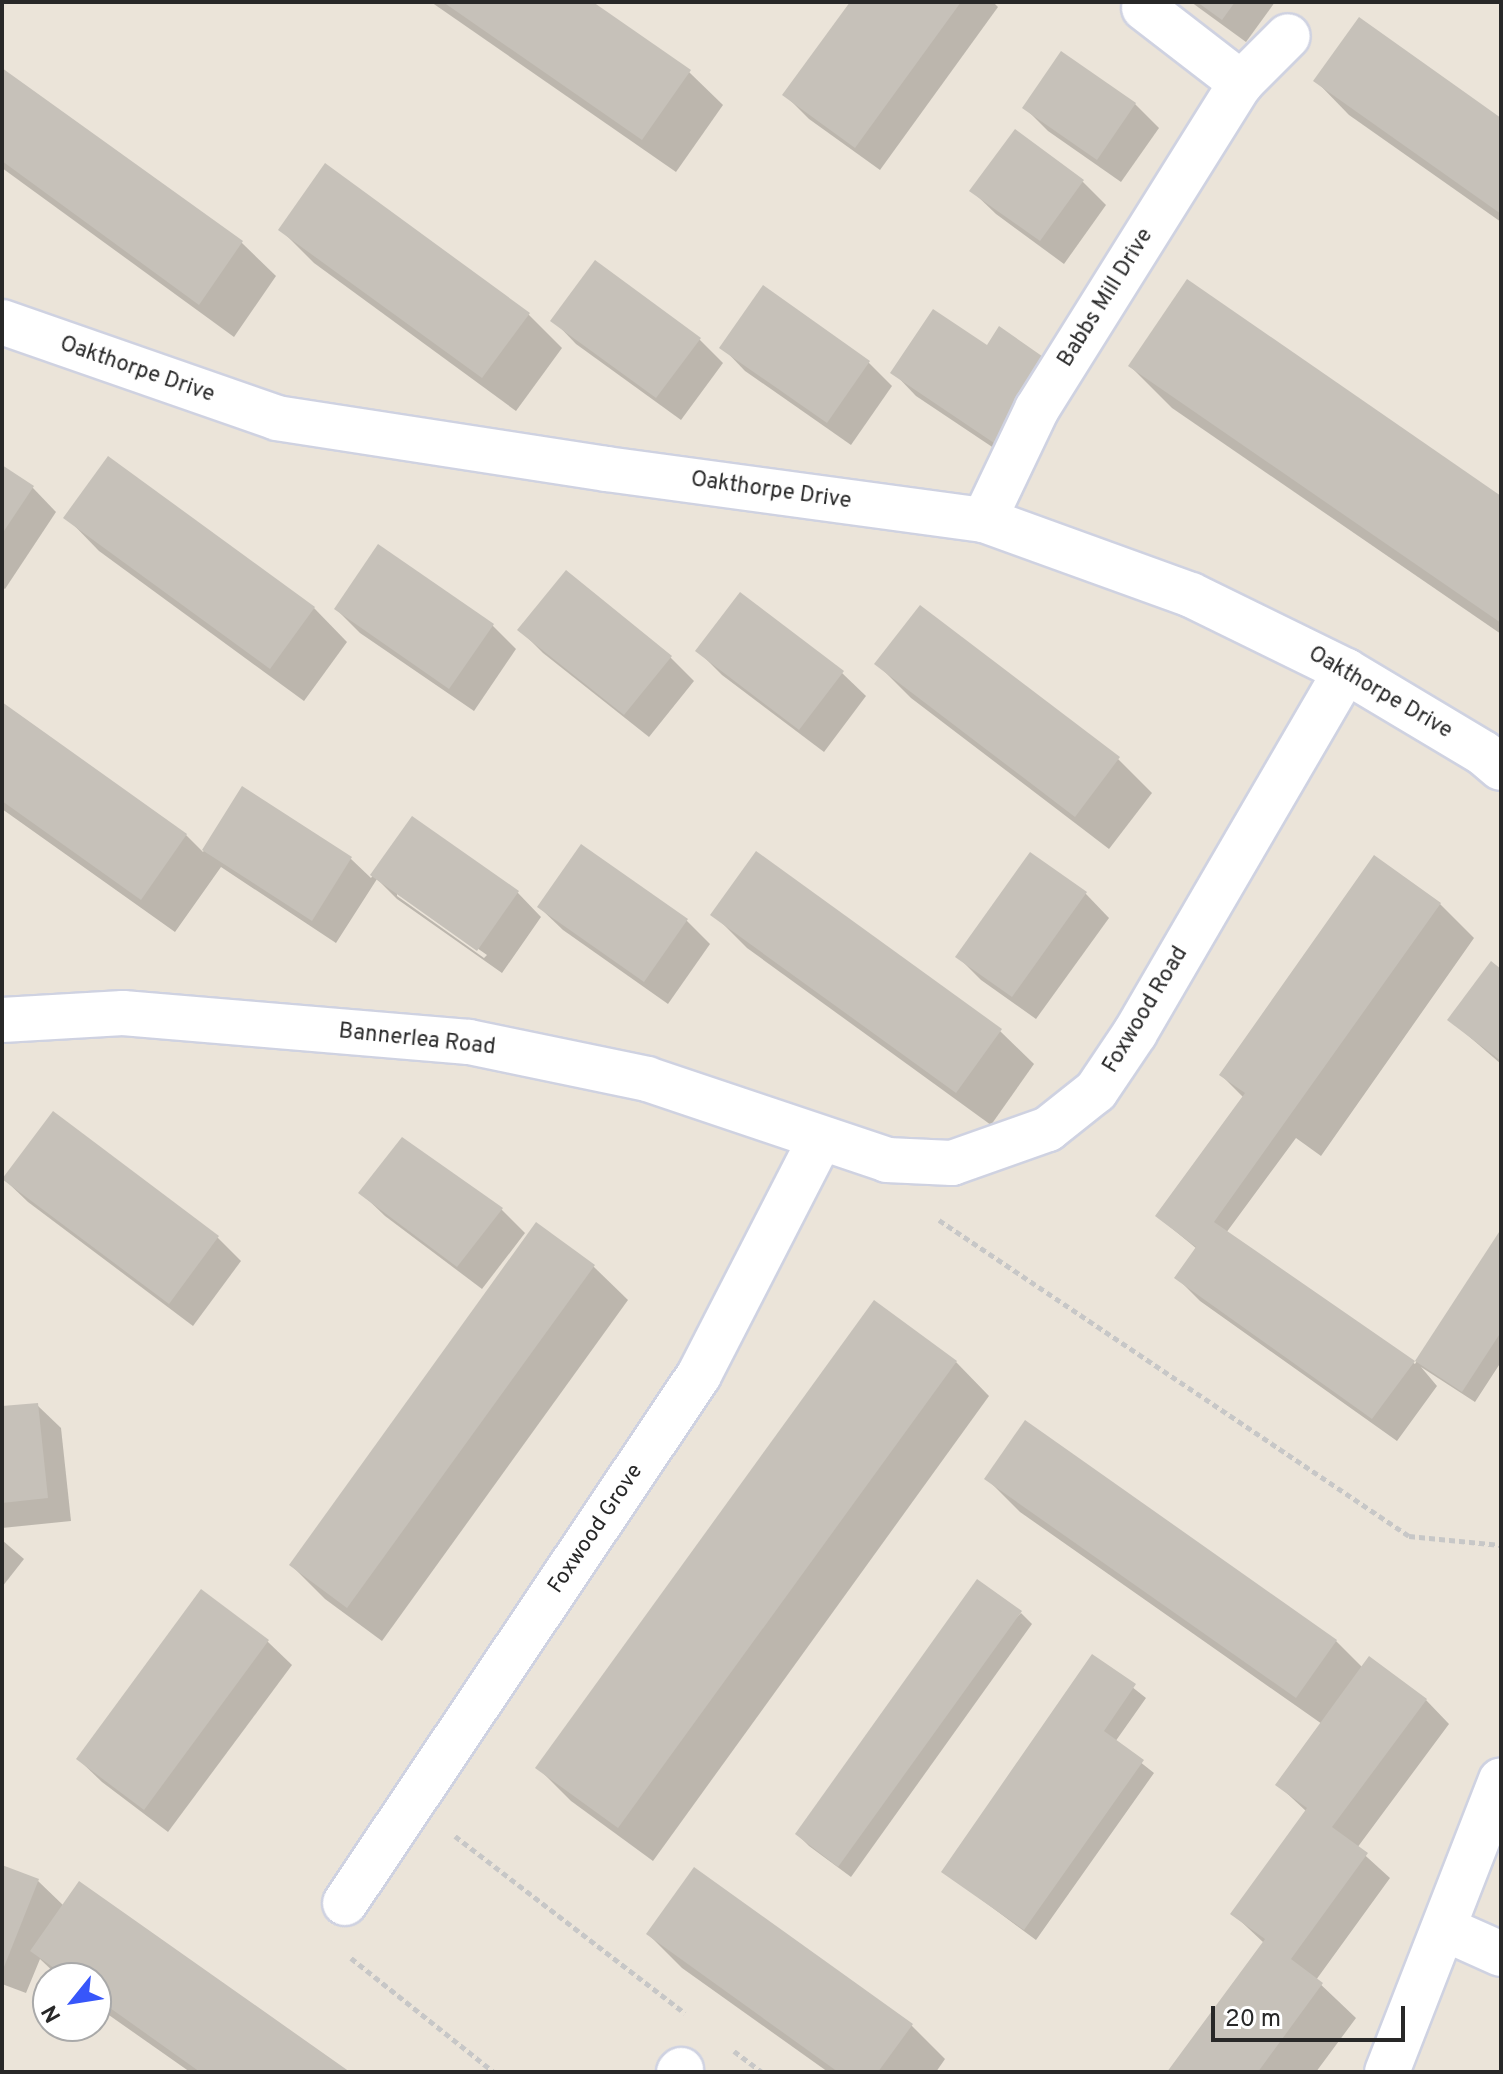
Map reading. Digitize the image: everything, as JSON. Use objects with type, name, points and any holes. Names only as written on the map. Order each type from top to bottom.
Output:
[{"type":"street","points":[[1144,8],[1241,83]]},
{"type":"street","name":"Babbs Mill Drive","points":[[984,520],[1037,409],[1241,83],[1288,36]]},
{"type":"street","name":"Oakthorpe Drive","points":[[2,322],[277,418],[606,469],[984,520],[1191,595],[1346,671],[1483,753],[1501,768]]},
{"type":"street","name":"Foxwood Road","points":[[820,1140],[887,1160],[952,1163],[1048,1129],[1096,1091],[1135,1033],[1346,671]]},
{"type":"street","name":"Bannerlea Road","points":[[2,1020],[123,1013],[469,1042],[647,1079],[820,1140]]},
{"type":"street","name":"Foxwood Grove","points":[[345,1903],[699,1375],[820,1140]]},
{"type":"street","points":[[1387,2072],[1501,1780]]},
{"type":"street","points":[[1445,1929],[1501,1954]]},
{"type":"path","points":[[937,1219],[1409,1536],[1501,1545]]},
{"type":"path","points":[[412,1803],[689,2016]]},
{"type":"path","points":[[345,1903],[326,1939],[494,2072]]},
{"type":"path","points":[[726,2044],[762,2072]]},
{"type":"building","points":[[443,2],[593,2],[691,70],[642,140]]},
{"type":"building","points":[[850,2],[961,2],[855,148],[782,95]]},
{"type":"building","points":[[1197,2],[1235,2],[1222,20]]},
{"type":"building","points":[[1359,17],[1501,118],[1501,214],[1313,81]]},
{"type":"building","points":[[1061,51],[1136,103],[1097,160],[1022,108]]},
{"type":"building","points":[[2,68],[243,241],[199,305],[2,161]]},
{"type":"building","points":[[1015,129],[1084,180],[1040,241],[969,191]]},
{"type":"building","points":[[325,163],[530,313],[482,378],[278,230]]},
{"type":"building","points":[[595,260],[701,338],[656,398],[550,321]]},
{"type":"building","points":[[1187,279],[1501,496],[1501,623],[1128,366]]},
{"type":"building","points":[[763,285],[870,361],[827,423],[719,348]]},
{"type":"building","points":[[933,309],[987,345],[999,326],[1049,361],[994,443],[890,373]]},
{"type":"building","points":[[108,456],[315,607],[270,669],[63,518]]},
{"type":"building","points":[[2,465],[34,486],[2,534]]},
{"type":"building","points":[[378,544],[494,624],[449,689],[334,609]]},
{"type":"building","points":[[566,570],[672,656],[624,715],[517,630]]},
{"type":"building","points":[[740,592],[844,671],[799,730],[695,651]]},
{"type":"building","points":[[920,605],[1120,757],[1075,817],[874,664]]},
{"type":"building","points":[[2,702],[187,834],[141,900],[2,801]]},
{"type":"building","points":[[242,786],[352,857],[312,921],[202,850]]},
{"type":"building","points":[[412,816],[519,891],[477,951],[370,875]]},
{"type":"building","points":[[581,844],[688,919],[644,982],[537,907]]},
{"type":"building","points":[[756,851],[1002,1029],[956,1093],[710,915]]},
{"type":"building","points":[[1030,852],[1087,892],[1012,997],[955,957]]},
{"type":"building","points":[[1374,855],[1441,903],[1214,1222],[1415,1361],[1372,1419],[1174,1278],[1196,1247],[1155,1216],[1245,1093],[1219,1075]]},
{"type":"building","points":[[1491,961],[1501,969],[1501,1061],[1447,1020]]},
{"type":"building","points":[[53,1111],[219,1236],[169,1304],[2,1179]]},
{"type":"building","points":[[402,1137],[503,1208],[457,1267],[358,1193]]},
{"type":"building","points":[[536,1222],[595,1265],[347,1608],[289,1565]]},
{"type":"building","points":[[1501,1229],[1501,1332],[1462,1392],[1415,1361]]},
{"type":"building","points":[[874,1300],[957,1361],[618,1828],[535,1768]]},
{"type":"building","points":[[38,1403],[48,1498],[2,1503],[2,1406]]},
{"type":"building","points":[[1025,1420],[1337,1640],[1296,1698],[984,1479]]},
{"type":"building","points":[[977,1579],[1022,1611],[838,1867],[795,1834]]},
{"type":"building","points":[[201,1589],[269,1640],[144,1810],[76,1759]]},
{"type":"building","points":[[1092,1654],[1136,1684],[1104,1731],[1144,1760],[1024,1930],[941,1872]]},
{"type":"building","points":[[1369,1656],[1427,1699],[1332,1827],[1368,1853],[1291,1959],[1323,1983],[1258,2072],[1167,2072],[1265,1939],[1230,1914],[1307,1808],[1275,1785]]},
{"type":"building","points":[[2,1865],[39,1879],[2,1972]]},
{"type":"building","points":[[694,1867],[913,2024],[878,2072],[838,2072],[646,1934]]},
{"type":"building","points":[[79,1881],[350,2072],[200,2072],[112,2009],[112,1962],[45,1962],[30,1951]]}]
